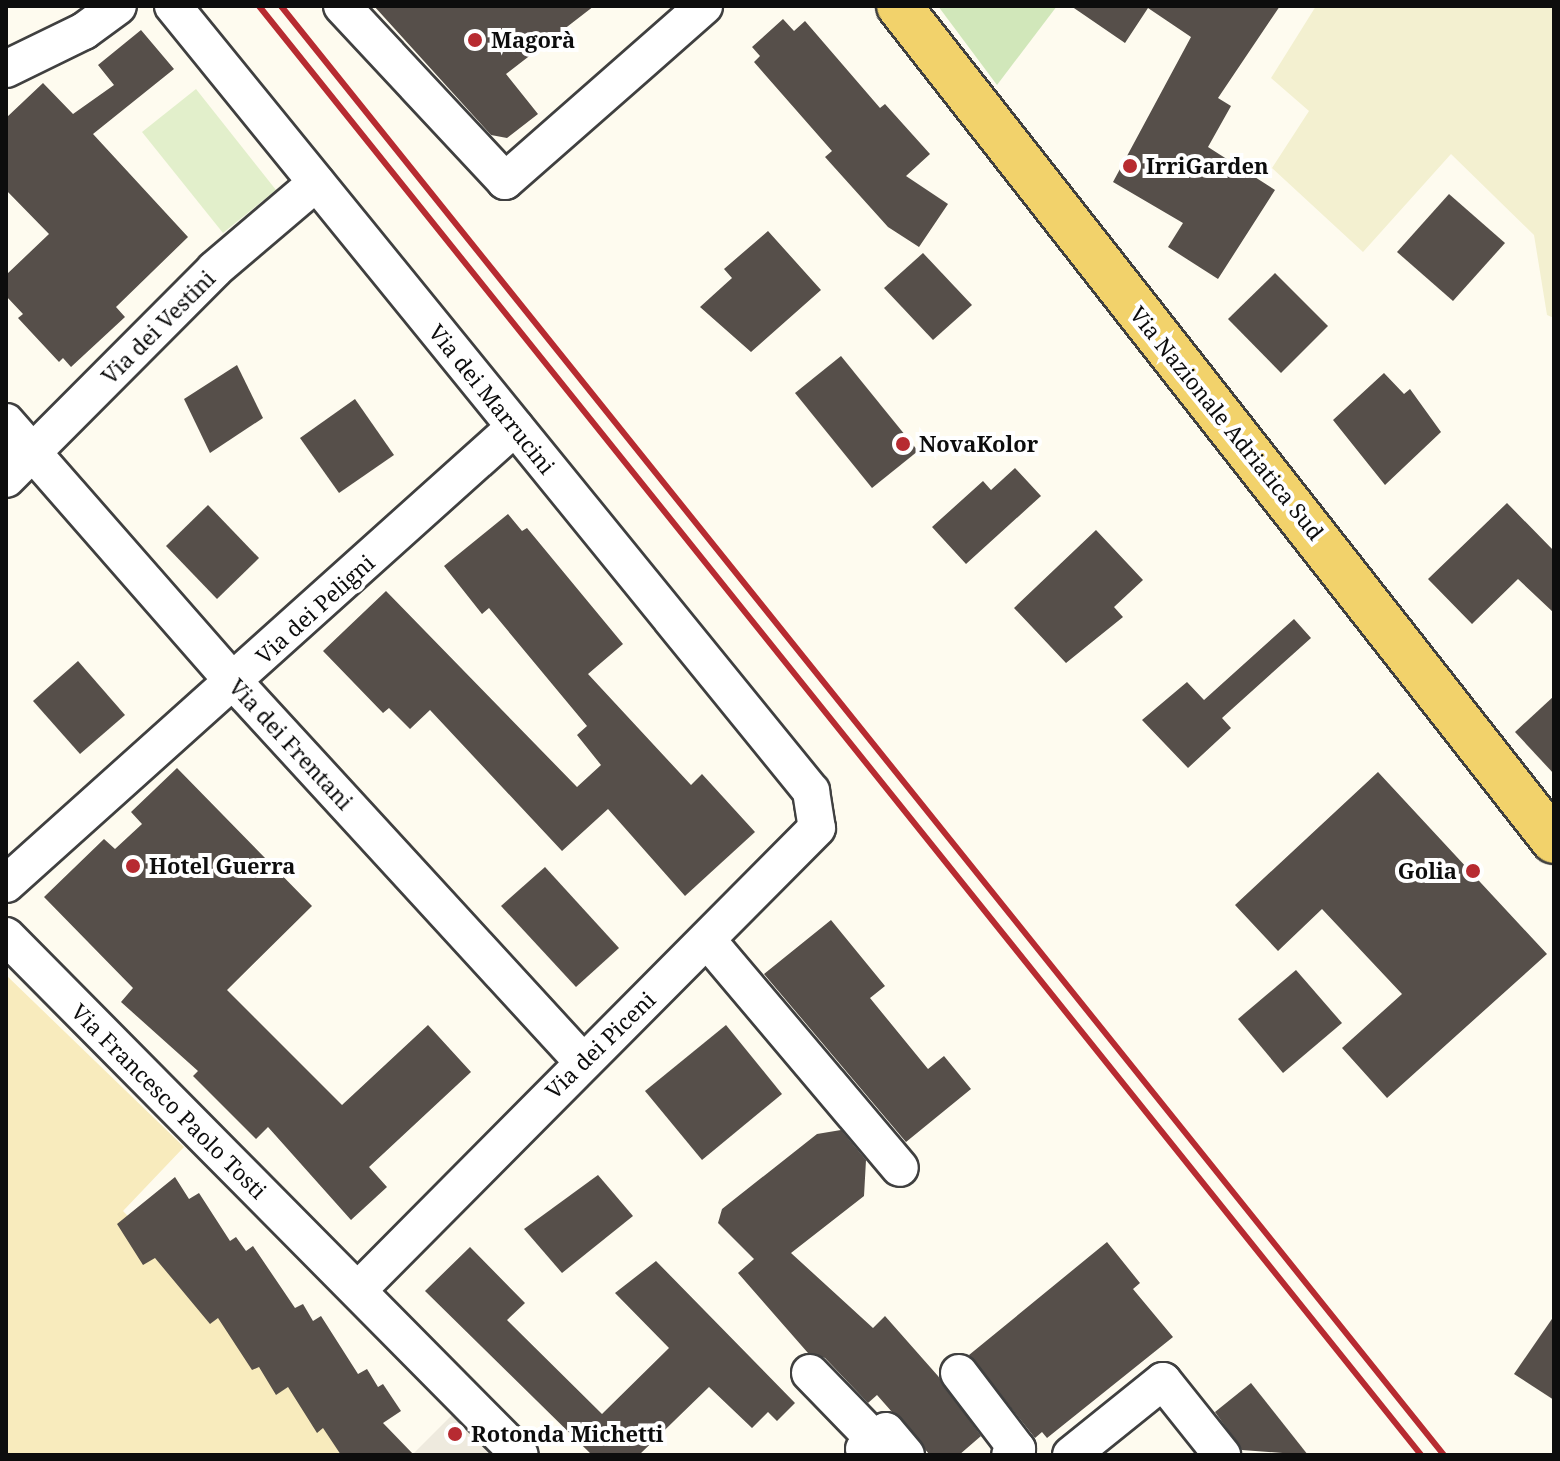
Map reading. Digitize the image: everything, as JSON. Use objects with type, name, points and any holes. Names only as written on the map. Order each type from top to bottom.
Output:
[{"type":"main road","name":"Via Nazionale Adriatica Sud","points":[[899,6],[1554,841]]},
{"type":"street","points":[[6,69],[84,31],[118,6]]},
{"type":"street","name":"Via dei Marrucini","points":[[173,6],[811,791]]},
{"type":"street","points":[[342,6],[505,181],[704,6]]},
{"type":"street","name":"Via dei Vestini","points":[[6,479],[215,269],[316,183]]},
{"type":"street","name":"Via dei Frentani","points":[[6,422],[234,682],[582,1061]]},
{"type":"street","name":"Via dei Peligni","points":[[6,884],[515,427]]},
{"type":"street","name":"Via dei Piceni","points":[[345,1278],[708,941],[817,828],[811,791]]},
{"type":"street","name":"Via Francesco Paolo Tosti","points":[[6,936],[520,1455]]},
{"type":"street","points":[[708,941],[900,1168]]},
{"type":"street","points":[[810,1373],[879,1450]]},
{"type":"street","points":[[959,1373],[1017,1449],[1010,1455]]},
{"type":"street","points":[[1071,1455],[1163,1381],[1222,1455]]},
{"type":"shaded area","points":[[1316,6],[1554,6],[1554,318],[1547,315],[1534,235],[1451,154],[1363,252],[1272,168],[1309,111],[1271,78]]},
{"type":"shaded area","name":"Rotonda Michetti","points":[[455,1412],[497,1455],[412,1455]]},
{"type":"green space","points":[[938,6],[1057,6],[997,85]]},
{"type":"green space","points":[[196,89],[276,190],[223,233],[142,132]]},
{"type":"sand","points":[[6,975],[184,1147],[123,1211],[358,1455],[6,1455]]},
{"type":"building","name":"Magorà","points":[[374,6],[594,6],[506,74],[538,114],[507,138],[491,135]]},
{"type":"building","points":[[1071,6],[1280,6],[1218,98],[1231,106],[1208,147],[1275,190],[1218,279],[1168,247],[1183,223],[1113,182],[1191,37],[1148,8],[1125,43]]},
{"type":"building","points":[[783,19],[794,31],[805,21],[880,108],[885,104],[930,154],[906,176],[948,204],[919,247],[888,227],[825,157],[832,151],[754,62],[760,56],[752,47]]},
{"type":"building","points":[[141,30],[174,69],[93,134],[188,237],[116,307],[125,317],[71,367],[63,358],[59,362],[18,318],[23,314],[6,296],[6,275],[49,234],[6,190],[6,118],[43,83],[73,114],[114,85],[98,65]]},
{"type":"building","points":[[1449,194],[1505,243],[1453,301],[1397,252]]},
{"type":"building","points":[[768,231],[821,290],[751,352],[700,307],[732,278],[724,269]]},
{"type":"building","points":[[923,253],[972,305],[933,340],[884,288]]},
{"type":"building","points":[[1275,273],[1328,326],[1281,373],[1228,319]]},
{"type":"building","points":[[841,356],[918,451],[872,488],[795,393]]},
{"type":"building","points":[[237,365],[263,418],[210,453],[184,399]]},
{"type":"building","points":[[1384,373],[1404,394],[1410,389],[1441,432],[1385,485],[1333,420]]},
{"type":"building","points":[[355,399],[394,455],[339,493],[300,438]]},
{"type":"building","points":[[1015,468],[1041,496],[966,564],[932,527],[983,481],[991,490]]},
{"type":"building","points":[[1507,503],[1554,551],[1554,613],[1518,579],[1472,624],[1428,579]]},
{"type":"building","points":[[208,505],[259,558],[217,599],[166,546]]},
{"type":"building","points":[[508,514],[522,531],[527,528],[623,644],[588,674],[691,785],[702,774],[755,832],[685,896],[608,809],[562,851],[430,710],[410,729],[389,708],[383,713],[323,651],[386,591],[577,787],[601,765],[577,735],[587,726],[489,608],[482,614],[444,566]]},
{"type":"building","points":[[1096,530],[1143,580],[1114,607],[1123,617],[1066,663],[1014,608]]},
{"type":"building","points":[[1294,619],[1311,638],[1222,718],[1231,728],[1188,768],[1142,720],[1187,682],[1204,700]]},
{"type":"building","points":[[78,661],[125,715],[80,754],[33,701]]},
{"type":"building","points":[[1554,696],[1554,774],[1515,732]]},
{"type":"building","points":[[177,768],[312,906],[227,990],[342,1105],[428,1025],[471,1072],[369,1167],[387,1187],[351,1220],[268,1127],[256,1139],[193,1076],[198,1071],[121,1002],[133,988],[44,897],[104,839],[115,849],[142,824],[131,812]]},
{"type":"building","points":[[1378,772],[1547,954],[1387,1098],[1342,1048],[1402,994],[1322,909],[1278,951],[1235,905]]},
{"type":"building","points":[[545,867],[619,948],[576,987],[501,906]]},
{"type":"building","points":[[831,920],[885,986],[870,998],[928,1069],[944,1056],[971,1089],[906,1142],[764,974]]},
{"type":"building","points":[[1296,970],[1342,1023],[1283,1073],[1238,1019]]},
{"type":"building","points":[[726,1025],[782,1094],[702,1160],[645,1091]]},
{"type":"building","points":[[841,1130],[866,1160],[864,1196],[791,1253],[873,1328],[885,1316],[938,1376],[981,1436],[959,1455],[930,1455],[877,1395],[868,1403],[825,1358],[808,1353],[738,1273],[754,1259],[718,1223],[722,1209],[817,1134]]},
{"type":"building","points":[[598,1175],[633,1216],[562,1273],[524,1229]]},
{"type":"building","points":[[175,1177],[189,1199],[199,1193],[230,1241],[236,1237],[246,1251],[253,1246],[295,1308],[303,1304],[313,1321],[321,1316],[358,1374],[367,1369],[378,1387],[383,1384],[401,1411],[383,1423],[414,1455],[341,1455],[323,1428],[317,1433],[288,1387],[276,1395],[259,1367],[252,1370],[218,1318],[210,1324],[155,1258],[143,1265],[117,1224]]},
{"type":"building","points":[[1107,1242],[1140,1283],[1133,1289],[1173,1337],[1047,1438],[1042,1432],[1035,1438],[969,1355]]},
{"type":"building","points":[[470,1247],[525,1303],[507,1320],[602,1414],[669,1348],[615,1293],[656,1261],[795,1403],[777,1421],[768,1412],[752,1428],[709,1387],[639,1455],[592,1455],[425,1291]]},
{"type":"building","points":[[1554,1316],[1554,1400],[1514,1374]]},
{"type":"building","points":[[1251,1383],[1308,1455],[1242,1450],[1215,1412]]},
{"type":"railway","points":[[259,6],[1421,1455]]},
{"type":"railway","points":[[281,6],[1444,1455]]},
{"type":"place","name":"Magorà","points":[[475,40]]},
{"type":"place","name":"IrriGarden","points":[[1130,166]]},
{"type":"place","name":"NovaKolor","points":[[903,444]]},
{"type":"place","name":"Hotel Guerra","points":[[133,866]]},
{"type":"place","name":"Golia","points":[[1473,871]]},
{"type":"place","name":"Rotonda Michetti","points":[[455,1434]]}]
